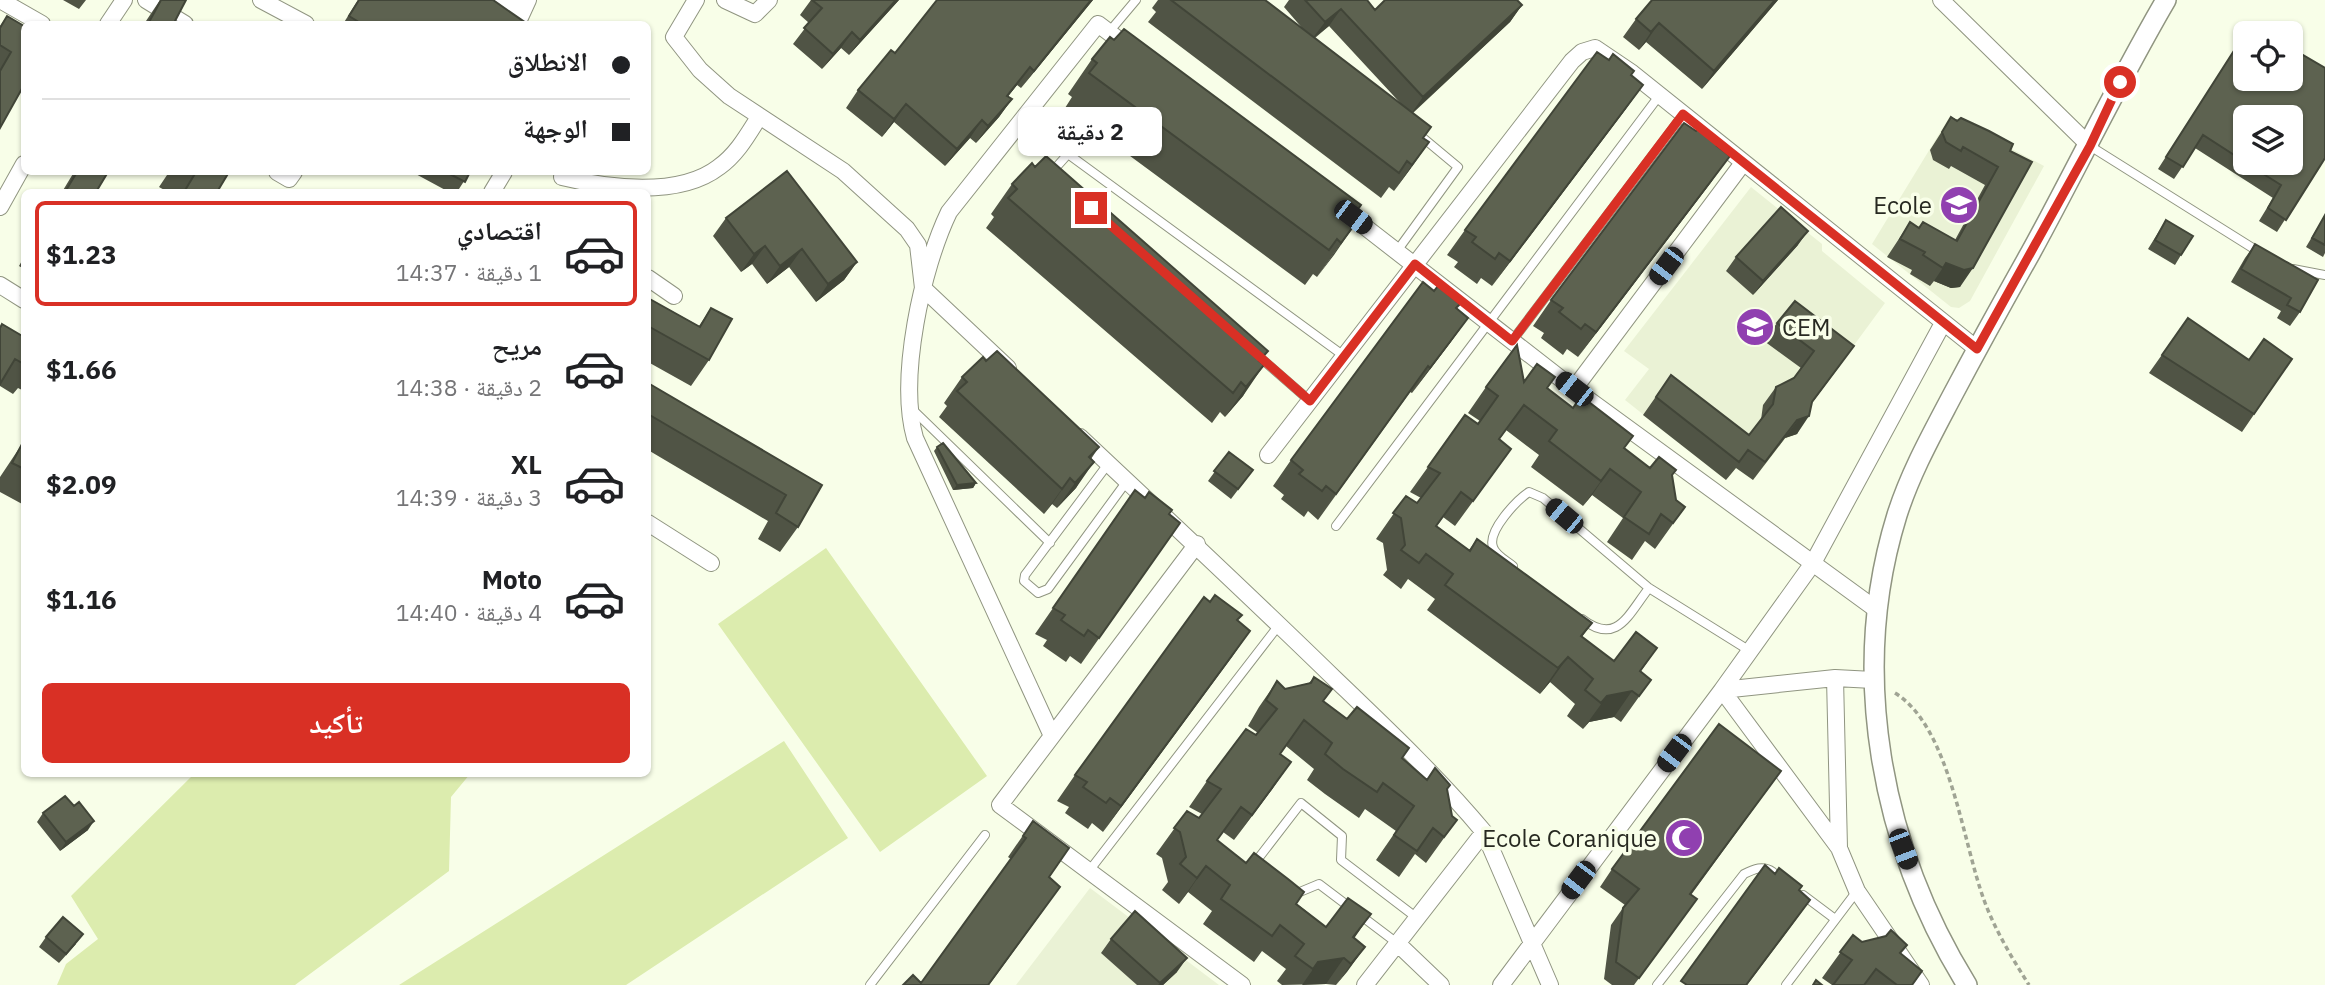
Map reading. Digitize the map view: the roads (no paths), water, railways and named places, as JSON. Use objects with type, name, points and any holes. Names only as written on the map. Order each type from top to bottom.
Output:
[{"type":"street","points":[[0,0],[37,21]]},
{"type":"street","points":[[110,21],[124,0]]},
{"type":"street","points":[[146,0],[180,21]]},
{"type":"street","points":[[261,0],[292,8]]},
{"type":"street","points":[[502,0],[523,12]]},
{"type":"street","points":[[696,0],[674,37],[700,70],[759,117],[843,171],[907,229],[918,245],[923,288],[1020,380]]},
{"type":"street","points":[[725,0],[755,14],[769,0]]},
{"type":"street","points":[[1941,0],[2090,146]]},
{"type":"street","points":[[1967,985],[1925,908],[1903,849],[1884,780],[1873,680],[1877,610],[1885,559],[1912,474],[2166,0]]},
{"type":"street","points":[[1052,736],[915,438],[908,405],[923,288],[935,242],[949,212],[1098,24],[1143,57]]},
{"type":"street","points":[[1268,455],[1572,61],[1583,52],[1595,48],[1608,55],[1683,114],[1977,349]]},
{"type":"street","points":[[562,175],[605,188],[687,182],[717,169],[740,148],[759,117]]},
{"type":"street","points":[[1574,389],[1743,163]]},
{"type":"street","points":[[0,207],[21,169]]},
{"type":"street","points":[[1331,201],[1574,389],[1877,610]]},
{"type":"street","points":[[651,280],[674,296]]},
{"type":"street","points":[[0,285],[21,298]]},
{"type":"street","points":[[1501,985],[1722,690],[1813,563],[1943,323]]},
{"type":"street","points":[[1069,426],[1196,544],[1430,771],[1484,832],[1550,985]]},
{"type":"street","points":[[651,525],[711,563]]},
{"type":"street","points":[[1196,544],[1000,805],[1242,985]]},
{"type":"street","points":[[1722,690],[1835,678],[1873,680]]},
{"type":"street","points":[[1835,678],[1839,848]]},
{"type":"street","points":[[1722,690],[1839,848],[1857,891],[1921,985]]},
{"type":"street","points":[[1365,985],[1484,832]]},
{"type":"street","points":[[1397,943],[1441,985]]},
{"type":"lane","points":[[1110,32],[1136,0]]},
{"type":"lane","points":[[1336,526],[1659,96]]},
{"type":"lane","points":[[1512,341],[1683,114]]},
{"type":"lane","points":[[1398,251],[1458,167],[1415,132]]},
{"type":"lane","points":[[2090,146],[2272,260]]},
{"type":"lane","points":[[1062,183],[1051,174],[1068,154],[1344,356]]},
{"type":"lane","points":[[2287,267],[2325,275]]},
{"type":"lane","points":[[1248,346],[1310,401]]},
{"type":"lane","points":[[908,405],[1050,543]]},
{"type":"lane","points":[[1108,463],[1025,575],[1024,581],[1038,593],[1048,589],[1127,481]]},
{"type":"lane","points":[[1526,576],[1496,553],[1491,545],[1493,535],[1520,497],[1529,492],[1543,498],[1649,588],[1749,651]]},
{"type":"lane","points":[[1576,615],[1596,630],[1606,632],[1618,628],[1649,588]]},
{"type":"lane","points":[[1089,871],[1279,625]]},
{"type":"lane","points":[[1264,871],[1254,864],[1301,803],[1342,836],[1341,860],[1417,918]]},
{"type":"lane","points":[[870,985],[985,835]]},
{"type":"lane","points":[[1657,985],[1744,874],[1767,868],[1777,875]]},
{"type":"lane","points":[[1285,886],[1295,894],[1319,884],[1397,943]]},
{"type":"lane","points":[[1796,890],[1835,919]]},
{"type":"lane","points":[[1786,985],[1857,891]]},
{"type":"place","name":"Ecole","points":[[1959,205]]},
{"type":"place","name":"CEM","points":[[1755,327]]},
{"type":"place","name":"Ecole Coranique","points":[[1684,838]]}]
